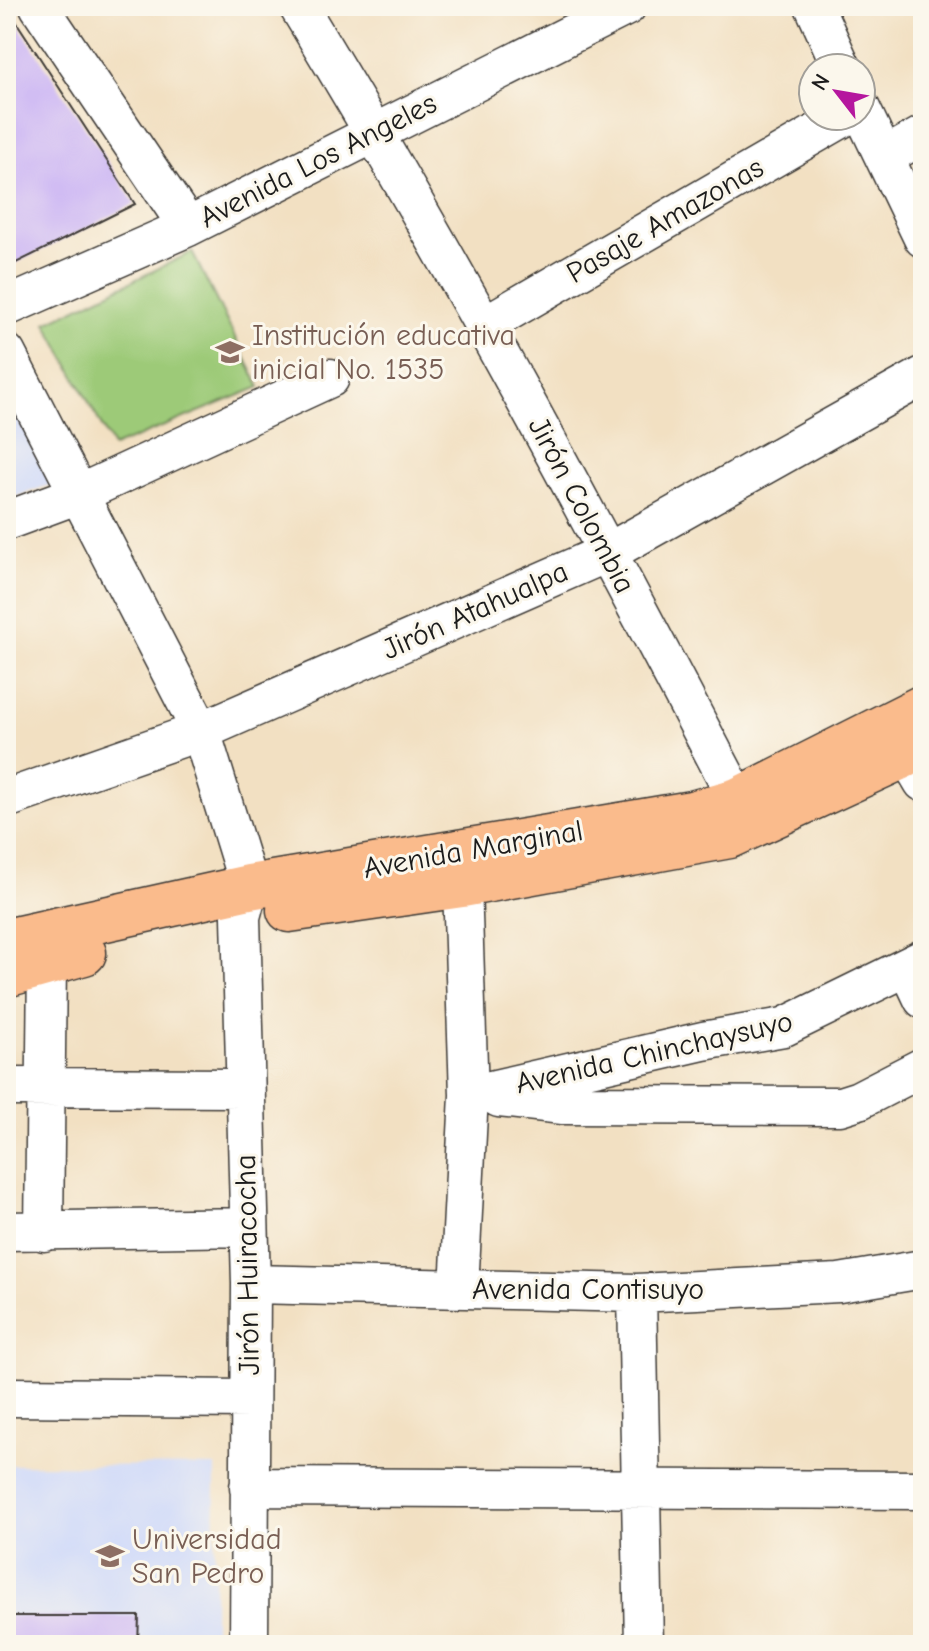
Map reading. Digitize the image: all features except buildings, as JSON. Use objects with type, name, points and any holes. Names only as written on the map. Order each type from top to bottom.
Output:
[{"type":"main road","name":"Avenida Marginal","points":[[6,941],[245,902],[692,813],[738,800],[923,707]]},
{"type":"main road","name":"Avenida Marginal","points":[[6,975],[245,902],[462,885],[730,836],[918,761]]},
{"type":"street","points":[[39,6],[188,227]]},
{"type":"street","name":"Jirón Colombia","points":[[298,6],[374,130],[485,325],[609,552],[738,800]]},
{"type":"street","name":"Avenida Los Angeles","points":[[6,307],[188,227],[374,130],[627,6]]},
{"type":"street","points":[[814,6],[835,52]]},
{"type":"street","name":"Pasaje Amazonas","points":[[485,325],[818,132]]},
{"type":"street","points":[[872,132],[923,238]]},
{"type":"street","points":[[884,157],[923,135]]},
{"type":"street","name":"Jirón Huiracocha","points":[[6,353],[201,731],[245,902],[244,1088],[251,1284],[249,1645]]},
{"type":"street","name":"Jirón Atahualpa","points":[[6,799],[201,731],[609,552],[923,376]]},
{"type":"street","points":[[6,521],[79,494],[330,378]]},
{"type":"street","points":[[459,1289],[469,1095],[462,885]]},
{"type":"street","points":[[44,1232],[47,962]]},
{"type":"street","name":"Avenida Chinchaysuyo","points":[[469,1095],[703,1041],[784,1027],[918,975]]},
{"type":"street","points":[[469,1095],[563,1105],[840,1106],[859,1100],[923,1067]]},
{"type":"street","points":[[6,1087],[244,1088]]},
{"type":"street","points":[[6,1231],[248,1227]]},
{"type":"street","name":"Avenida Contisuyo","points":[[251,1284],[637,1293],[839,1283],[923,1269]]},
{"type":"street","points":[[637,1293],[644,1645]]},
{"type":"street","points":[[6,1397],[249,1399]]},
{"type":"street","points":[[249,1487],[923,1490]]},
{"type":"shaded area","points":[[6,383],[55,483],[6,500]]},
{"type":"shaded area","name":"Universidad San Pedro","points":[[6,1465],[215,1466],[214,1645],[6,1645]]},
{"type":"green space","points":[[192,252],[260,387],[113,447],[46,323]]},
{"type":"place","name":"Institución educativa inicial No. 1535","points":[[230,352]]},
{"type":"place","name":"Universidad San Pedro","points":[[110,1556]]}]
